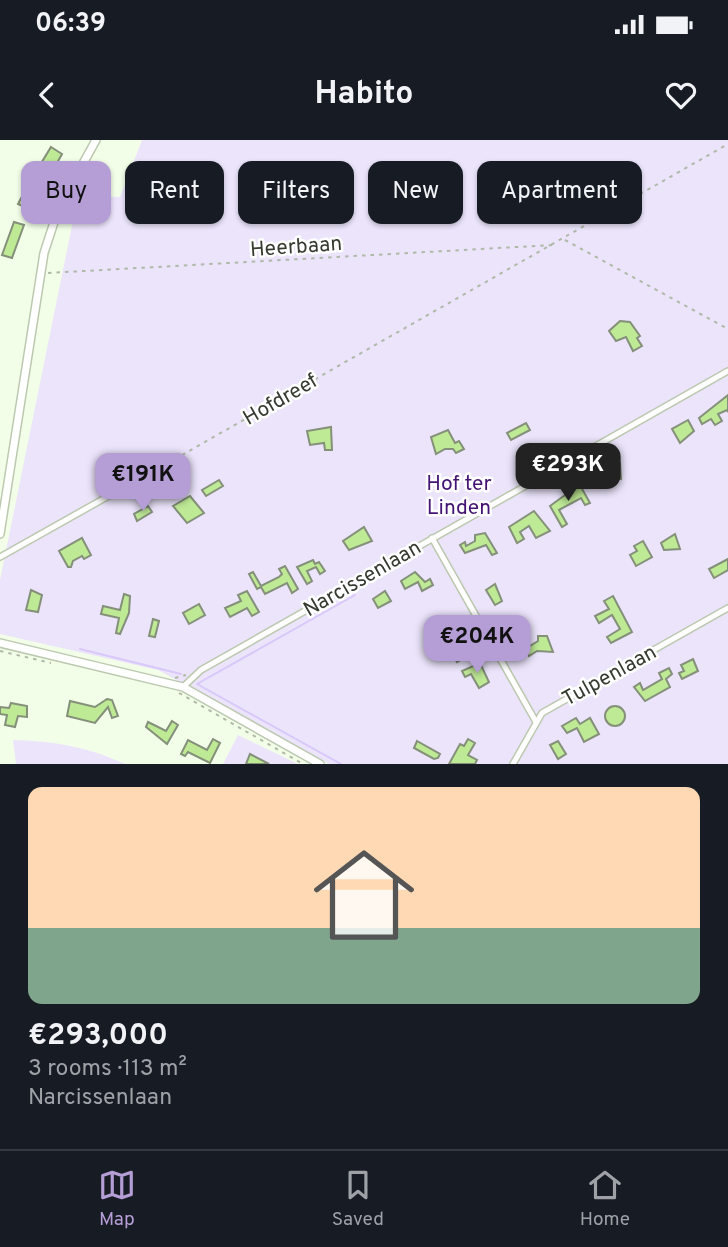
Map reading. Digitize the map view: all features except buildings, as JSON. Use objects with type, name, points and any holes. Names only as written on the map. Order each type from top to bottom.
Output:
[{"type":"street","points":[[0,534],[40,273],[59,207],[96,140]]},
{"type":"street","name":"Narcissenlaan","points":[[181,690],[196,673],[728,371]]},
{"type":"street","points":[[0,557],[178,457]]},
{"type":"street","points":[[432,538],[536,722]]},
{"type":"street","name":"Tulpenlaan","points":[[513,764],[542,713],[728,608]]},
{"type":"street","points":[[0,643],[181,690],[320,764]]},
{"type":"path","name":"Hofdreef","points":[[178,457],[728,144]]},
{"type":"path","points":[[561,241],[571,240],[728,329]]},
{"type":"path","name":"Heerbaan","points":[[40,273],[553,245]]},
{"type":"path","points":[[0,651],[61,665]]},
{"type":"path","points":[[181,690],[303,764]]},
{"type":"green space","name":"Hof ter Linden","points":[[142,140],[728,140],[728,764],[329,764],[158,670],[0,634],[0,580],[72,224],[111,224],[111,197],[120,197],[125,184],[125,224],[224,224],[224,161],[134,161]]},
{"type":"green space","points":[[238,735],[298,764],[223,764]]},
{"type":"green space","points":[[13,740],[70,746],[125,764],[16,764]]},
{"type":"waterway","points":[[341,764],[197,684],[355,595]]},
{"type":"waterway","points":[[80,649],[181,674]]}]
